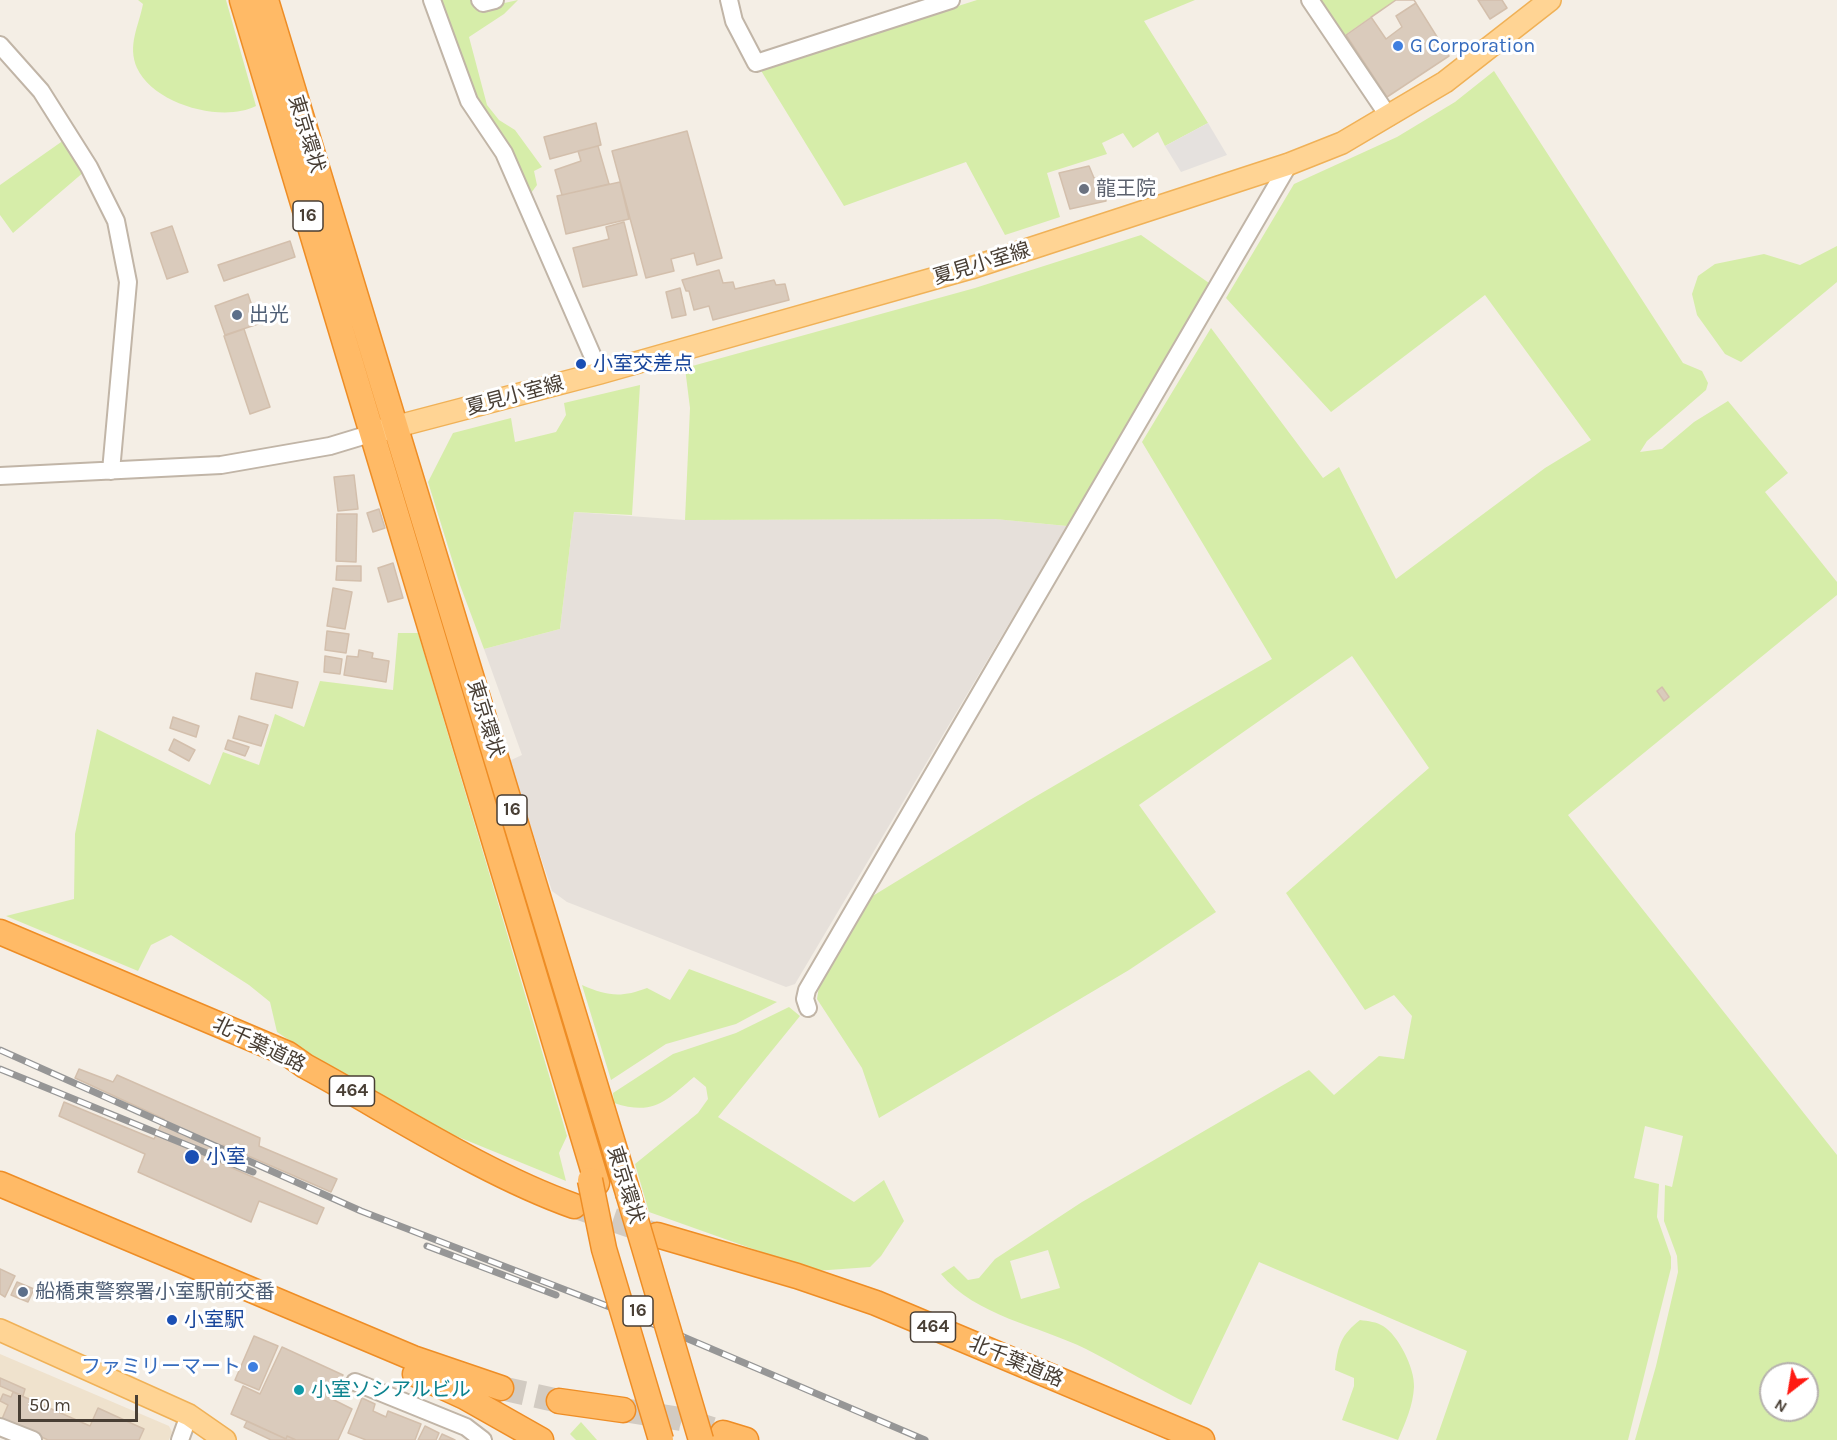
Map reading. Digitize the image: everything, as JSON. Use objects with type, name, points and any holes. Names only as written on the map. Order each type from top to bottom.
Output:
[{"type":"highway","name":"東京環状","points":[[242,0],[384,430],[628,1193],[727,1438]]},
{"type":"highway","name":"東京環状","points":[[266,0],[384,430],[573,1098],[594,1181],[675,1440]]},
{"type":"highway","name":"北千葉道路","points":[[0,932],[288,1054],[305,1066],[478,1161],[543,1194],[574,1206]]},
{"type":"highway","points":[[594,1181],[604,1249],[661,1440]]},
{"type":"highway","points":[[0,1184],[413,1358],[501,1388]]},
{"type":"highway","name":"北千葉道路","points":[[657,1235],[797,1276],[876,1303],[1202,1440]]},
{"type":"highway","points":[[208,1271],[325,1331],[465,1397],[541,1440]]},
{"type":"highway","points":[[558,1401],[623,1410]]},
{"type":"main road","name":"夏見小室線","points":[[384,430],[600,373],[971,268],[1289,164],[1342,143],[1445,82],[1550,0]]},
{"type":"main road","points":[[0,1330],[189,1415],[225,1440]]},
{"type":"street","points":[[432,0],[469,101],[504,153],[600,373]]},
{"type":"street","points":[[480,0],[483,3],[495,0]]},
{"type":"street","points":[[729,0],[734,21],[756,63],[951,0]]},
{"type":"street","points":[[1310,0],[1389,117]]},
{"type":"street","points":[[0,45],[41,91],[89,167],[116,221],[128,282],[111,471]]},
{"type":"street","points":[[808,1008],[805,999],[807,990],[1289,164]]},
{"type":"street","points":[[0,476],[221,465],[263,460],[384,430]]},
{"type":"street","points":[[355,1382],[466,1427],[483,1440]]},
{"type":"street","points":[[180,1440],[189,1415]]},
{"type":"street","points":[[0,1427],[33,1440]]},
{"type":"shaded area","points":[[1208,123],[1227,155],[1181,172],[1165,146]]},
{"type":"shaded area","points":[[574,512],[685,520],[995,519],[1067,526],[795,984],[786,987],[567,902],[552,891],[509,761],[522,755],[484,649],[560,629]]},
{"type":"shaded area","points":[[0,1354],[169,1426],[172,1432],[169,1440],[40,1440],[0,1424]]},
{"type":"green space","points":[[138,0],[226,0],[256,106],[242,111],[208,111],[173,101],[158,92],[146,81],[134,60],[133,43],[143,4]]},
{"type":"green space","points":[[435,0],[474,0],[482,8],[518,0],[504,14],[469,37],[487,105],[499,120],[515,130],[542,167],[534,171],[537,185],[528,197],[471,95]]},
{"type":"green space","points":[[977,0],[1195,0],[1144,21],[1208,123],[1165,146],[1158,132],[1133,148],[1123,133],[1102,143],[1107,154],[1047,173],[1060,217],[1005,235],[966,162],[844,206],[760,69]]},
{"type":"green space","points":[[1318,0],[1396,0],[1342,37]]},
{"type":"green space","points":[[1494,71],[1683,363],[1702,371],[1708,383],[1706,390],[1647,441],[1640,452],[1662,449],[1694,422],[1728,401],[1788,473],[1765,492],[1837,582],[1837,595],[1568,815],[1837,1155],[1837,1440],[1635,1440],[1656,1366],[1678,1272],[1677,1256],[1664,1221],[1665,1185],[1672,1187],[1683,1136],[1645,1126],[1634,1178],[1659,1184],[1657,1217],[1671,1257],[1671,1268],[1628,1440],[1436,1440],[1467,1351],[1259,1262],[1191,1405],[1086,1349],[990,1310],[955,1288],[941,1274],[954,1266],[968,1280],[979,1278],[995,1259],[1082,1202],[1309,1070],[1334,1095],[1379,1056],[1404,1059],[1412,1016],[1394,995],[1365,1010],[1286,893],[1429,768],[1352,656],[1139,805],[1216,912],[1129,970],[879,1118],[862,1068],[817,999],[820,980],[871,897],[1028,801],[1272,659],[1142,442],[1211,328],[1323,478],[1339,467],[1396,579],[1545,468],[1591,440],[1485,295],[1331,412],[1226,298],[1294,184],[1397,137],[1455,102]],"holes":[[[1048,1250],[1060,1288],[1021,1299],[1010,1261]]]},
{"type":"green space","points":[[64,140],[85,171],[13,233],[0,215],[0,185]]},
{"type":"green space","points":[[1141,235],[1209,283],[1067,526],[995,519],[685,520],[690,408],[685,368],[975,288]]},
{"type":"green space","points":[[1837,246],[1837,282],[1741,362],[1725,354],[1697,315],[1692,294],[1698,276],[1715,264],[1764,254],[1800,265]]},
{"type":"green space","points":[[640,385],[632,515],[574,512],[560,629],[484,649],[460,585],[428,482],[453,433],[511,418],[515,442],[556,432],[566,415],[564,403]]},
{"type":"green space","points":[[398,633],[418,633],[567,1136],[559,1153],[566,1181],[412,1118],[368,1093],[277,1032],[270,1002],[249,985],[171,935],[151,945],[138,971],[6,916],[74,899],[75,834],[97,729],[210,785],[223,752],[259,765],[275,714],[304,727],[320,681],[393,690]]},
{"type":"green space","points":[[689,969],[777,1002],[736,1024],[666,1044],[611,1080],[582,985],[599,992],[614,994],[647,988],[670,1000]]},
{"type":"green space","points":[[789,1007],[800,1016],[718,1117],[854,1202],[884,1180],[904,1221],[881,1256],[870,1267],[815,1271],[649,1212],[635,1164],[698,1113],[708,1099],[706,1087],[694,1077],[667,1099],[650,1107],[628,1107],[614,1103],[613,1093],[673,1054],[736,1033]]},
{"type":"green space","points":[[1360,1320],[1378,1324],[1389,1330],[1400,1344],[1412,1371],[1414,1387],[1412,1401],[1398,1440],[1342,1420],[1354,1386],[1354,1378],[1335,1370],[1342,1341],[1348,1331]]},
{"type":"green space","points":[[581,1422],[597,1440],[576,1440],[570,1434]]},
{"type":"building","name":"G Corporation","points":[[1396,0],[1414,0],[1449,56],[1387,97],[1346,35]]},
{"type":"building","points":[[1396,0],[1414,0],[1416,3],[1396,16],[1402,27],[1386,39],[1371,17]]},
{"type":"building","points":[[1478,0],[1502,0],[1507,8],[1490,19]]},
{"type":"building","points":[[596,123],[601,145],[550,159],[544,137]]},
{"type":"building","points":[[687,131],[722,258],[697,265],[694,253],[671,259],[674,271],[646,278],[612,151]]},
{"type":"building","points":[[598,146],[609,184],[562,195],[555,170],[581,161],[578,151]]},
{"type":"building","name":"龍王院","points":[[1089,166],[1094,178],[1101,178],[1106,201],[1070,209],[1059,173]]},
{"type":"building","points":[[620,182],[629,219],[566,234],[557,196]]},
{"type":"building","points":[[624,222],[637,275],[583,287],[573,248],[609,239],[606,227]]},
{"type":"building","points":[[172,226],[188,272],[167,279],[151,233]]},
{"type":"building","points":[[290,241],[295,257],[224,281],[218,265]]},
{"type":"building","points":[[719,270],[723,283],[733,282],[735,289],[774,280],[776,285],[785,284],[789,300],[713,320],[709,306],[694,310],[689,291],[686,291],[682,280]]},
{"type":"building","points":[[680,288],[686,315],[672,318],[666,292]]},
{"type":"building","points":[[248,294],[258,324],[225,335],[215,306]]},
{"type":"building","points":[[244,329],[270,407],[250,414],[224,336]]},
{"type":"building","points":[[354,475],[358,509],[338,511],[334,477]]},
{"type":"building","points":[[379,509],[385,528],[373,532],[367,513]]},
{"type":"building","points":[[337,514],[357,514],[356,562],[336,561]]},
{"type":"building","points":[[393,563],[403,598],[388,602],[378,568]]},
{"type":"building","points":[[337,566],[361,566],[361,581],[336,580]]},
{"type":"building","points":[[333,588],[352,592],[345,629],[327,626]]},
{"type":"building","points":[[327,631],[349,634],[346,653],[325,650]]},
{"type":"building","points":[[359,650],[373,653],[372,658],[389,661],[386,682],[344,675],[347,656],[358,657]]},
{"type":"building","points":[[325,656],[342,659],[340,674],[324,672]]},
{"type":"building","points":[[256,673],[298,682],[292,708],[251,699]]},
{"type":"building","points":[[1662,687],[1669,697],[1664,701],[1657,691]]},
{"type":"building","points":[[239,716],[268,725],[261,746],[233,738]]},
{"type":"building","points":[[173,717],[199,726],[196,737],[170,728]]},
{"type":"building","points":[[174,739],[195,750],[189,761],[169,750]]},
{"type":"building","points":[[228,740],[249,747],[245,756],[225,749]]},
{"type":"building","name":"小室","points":[[79,1069],[113,1082],[117,1075],[260,1138],[259,1146],[337,1179],[331,1192],[223,1145],[216,1161],[324,1208],[317,1224],[259,1201],[251,1222],[138,1172],[145,1154],[59,1116],[64,1102],[154,1139],[164,1119],[75,1078]]},
{"type":"building","points":[[0,1269],[15,1276],[5,1297],[0,1294]]},
{"type":"building","points":[[17,1282],[34,1289],[28,1302],[11,1295]]},
{"type":"building","points":[[254,1336],[278,1346],[259,1390],[235,1380]]},
{"type":"building","name":"小室ソシアルビル","points":[[282,1347],[343,1375],[332,1399],[352,1409],[338,1440],[296,1440],[287,1436],[286,1439],[231,1414],[243,1386],[260,1394]]},
{"type":"building","points":[[0,1378],[25,1389],[23,1396],[0,1386]]},
{"type":"building","points":[[13,1392],[90,1426],[98,1408],[144,1429],[139,1440],[48,1440],[2,1419],[8,1405],[0,1401],[3,1394],[11,1397]]},
{"type":"building","points":[[362,1398],[375,1404],[373,1411],[386,1417],[388,1411],[421,1424],[415,1440],[366,1440],[348,1433]]},
{"type":"building","points":[[247,1421],[286,1439],[287,1436],[296,1440],[271,1440],[244,1427]]},
{"type":"building","points":[[425,1426],[439,1433],[436,1440],[418,1440]]},
{"type":"building","points":[[442,1434],[455,1440],[439,1440]]},
{"type":"tunnel","points":[[579,1208],[654,1234]]},
{"type":"tunnel","points":[[501,1388],[559,1401]]},
{"type":"tunnel","points":[[623,1410],[681,1419],[712,1429]]},
{"type":"railway","points":[[0,1050],[361,1211],[646,1321],[925,1440]]},
{"type":"railway","points":[[0,1069],[253,1172]]},
{"type":"railway","points":[[427,1246],[556,1295]]},
{"type":"place","name":"G Corporation","points":[[1398,46]]},
{"type":"place","name":"龍王院","points":[[1084,189]]},
{"type":"place","name":"出光","points":[[237,315]]},
{"type":"place","name":"小室交差点","points":[[581,364]]},
{"type":"place","name":"小室","points":[[192,1157]]},
{"type":"place","name":"船橋東警察署小室駅前交番","points":[[23,1292]]},
{"type":"place","name":"小室駅","points":[[172,1320]]},
{"type":"place","name":"ファミリーマート","points":[[253,1367]]},
{"type":"place","name":"小室ソシアルビル","points":[[299,1390]]}]
